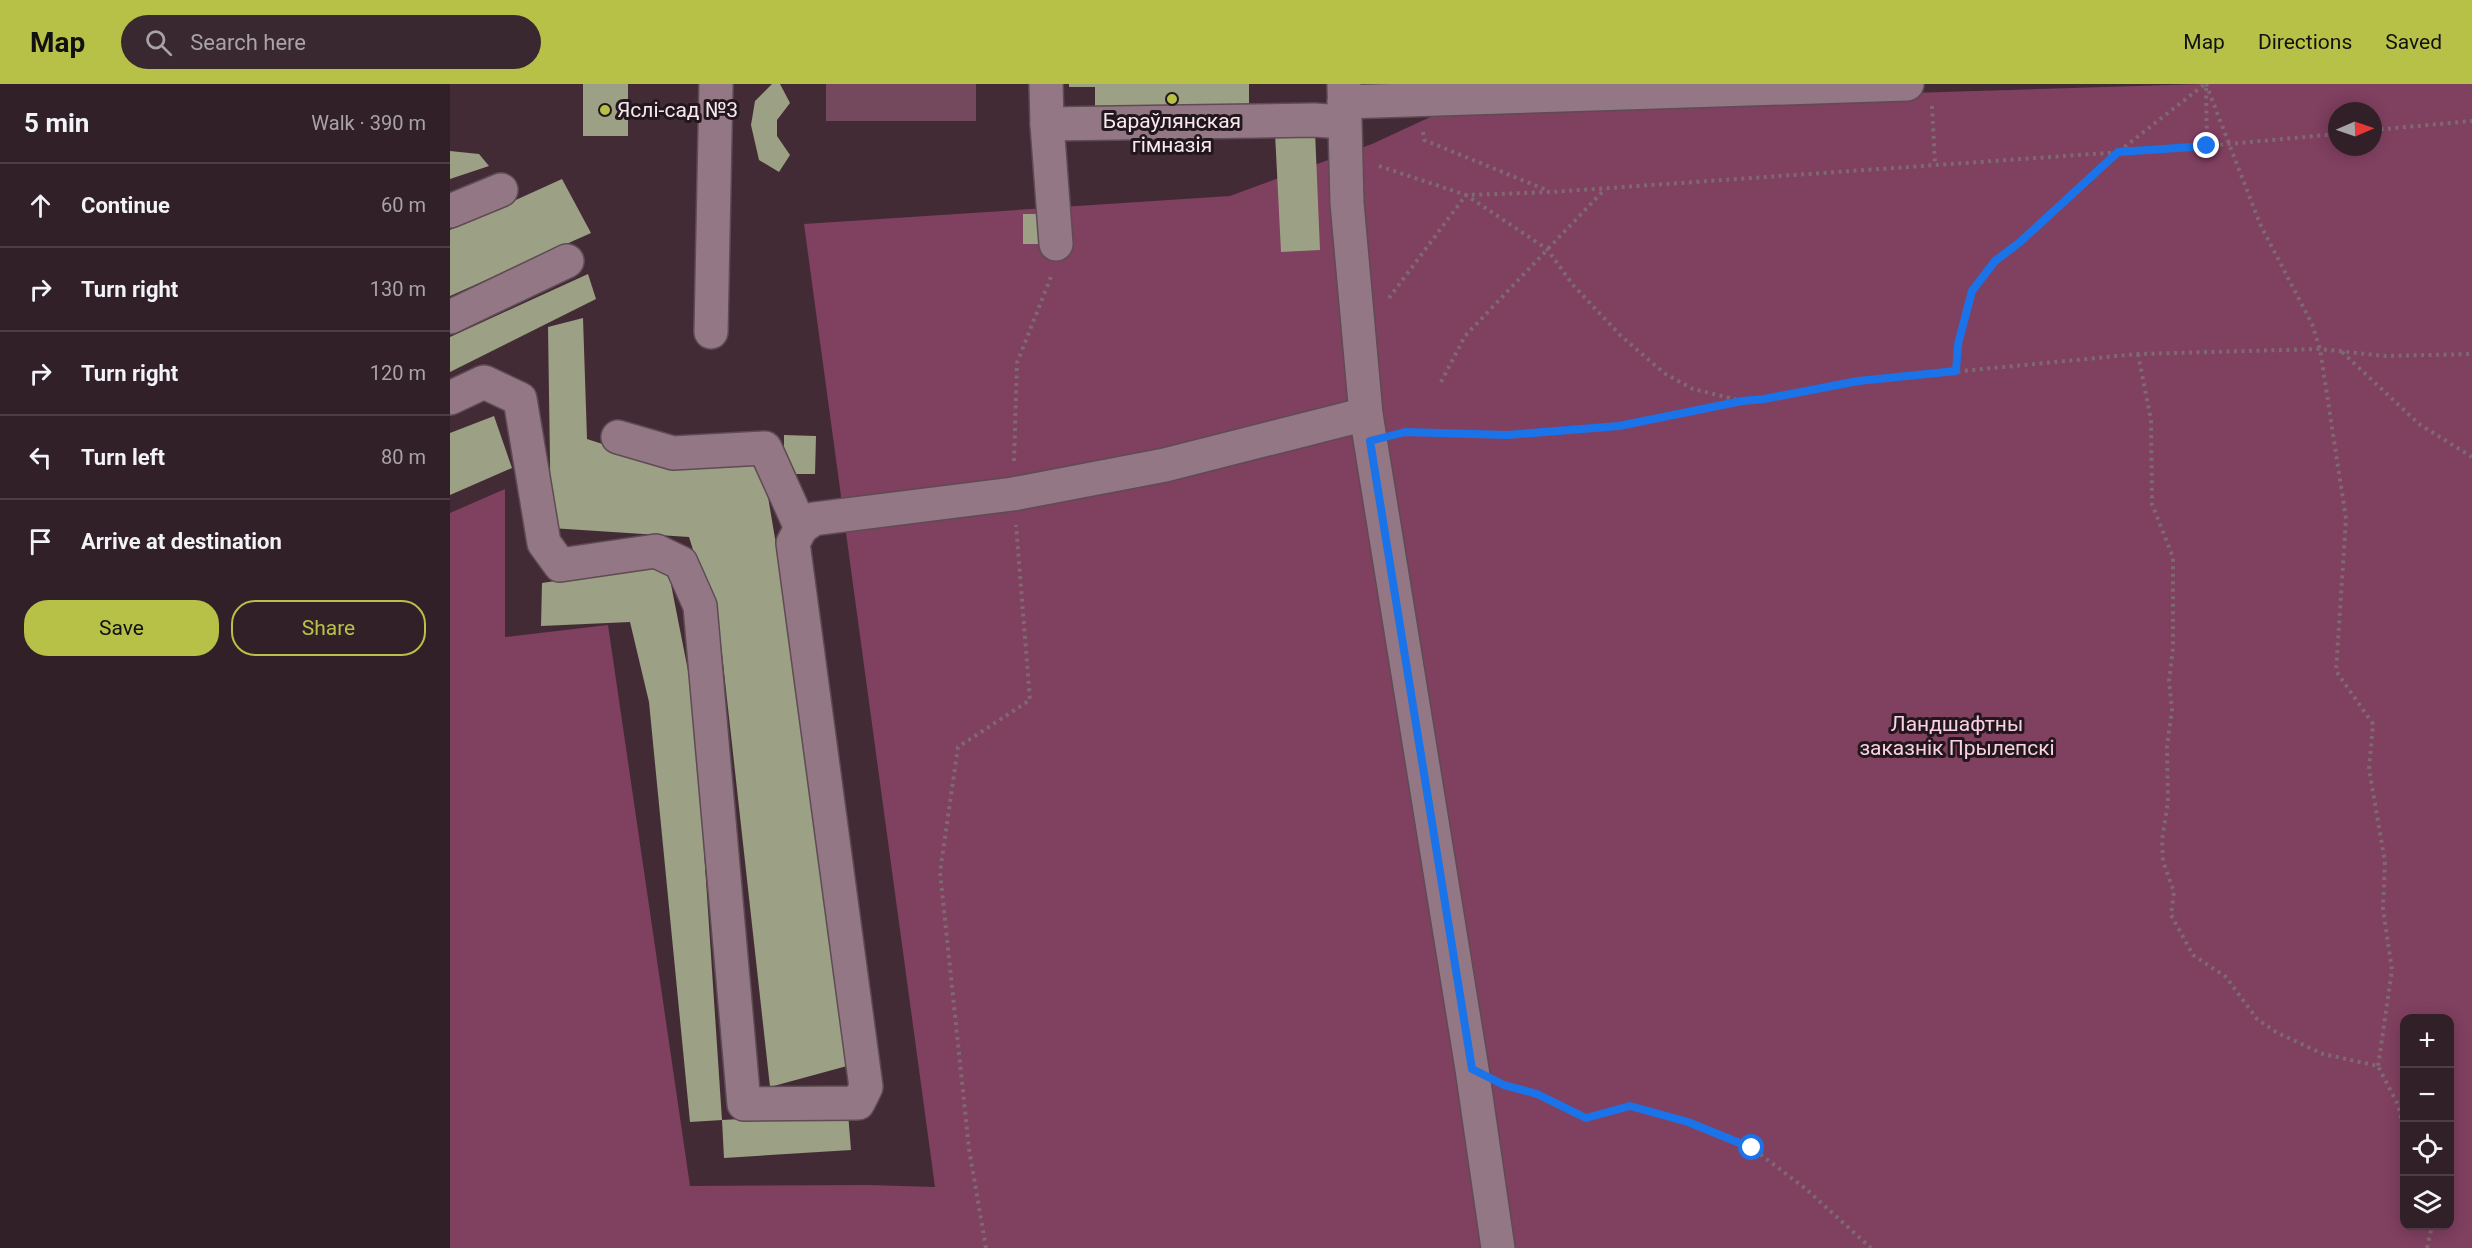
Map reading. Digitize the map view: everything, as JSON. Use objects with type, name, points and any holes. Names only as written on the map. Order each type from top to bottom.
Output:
[{"type":"street","points":[[711,332],[716,84]]},
{"type":"street","points":[[1046,84],[1056,244]]},
{"type":"street","points":[[1047,124],[1314,120],[1344,103],[1907,84]]},
{"type":"street","points":[[1344,103],[1344,155],[1353,279],[1368,428],[1472,1069],[1498,1248]]},
{"type":"street","points":[[450,211],[501,190]]},
{"type":"street","points":[[450,317],[567,261]]},
{"type":"street","points":[[450,398],[484,382],[520,399],[544,543],[560,565],[656,551],[681,563],[700,606],[744,1104],[858,1103],[866,1087],[794,543],[801,528],[813,519],[1013,494],[1368,428]]},
{"type":"street","points":[[618,437],[673,453],[765,448],[801,528]]},
{"type":"path","points":[[1956,371],[1958,344],[1972,291],[1995,261],[2020,242],[2118,152],[2205,84]]},
{"type":"path","points":[[2207,146],[2206,84],[2260,224],[2312,324],[2320,349],[2346,519],[2336,671],[2373,724],[2369,769],[2385,862],[2383,909],[2392,970],[2378,1066],[2398,1105],[2402,1122]]},
{"type":"path","points":[[1421,99],[1424,140],[1552,192]]},
{"type":"path","points":[[1932,105],[1935,164]]},
{"type":"path","points":[[2382,129],[2472,121]]},
{"type":"path","points":[[1382,307],[1466,195],[1552,192],[2207,146],[2328,135]]},
{"type":"path","points":[[1344,155],[1466,195],[1547,249],[1573,285],[1620,335],[1664,372],[1693,389],[1742,401]]},
{"type":"path","points":[[1441,382],[1465,336],[1606,188]]},
{"type":"path","points":[[986,1248],[969,1149],[940,872],[958,747],[1030,700],[1013,494],[1017,363],[1056,263],[1056,244]]},
{"type":"path","points":[[1368,428],[1405,432],[1507,435],[1619,426],[1742,401],[1858,381],[2138,354],[2320,349],[2385,356],[2472,354]]},
{"type":"path","points":[[2341,351],[2420,424],[2472,457]]},
{"type":"path","points":[[2138,354],[2151,420],[2152,504],[2173,557],[2173,648],[2169,681],[2172,710],[2167,746],[2168,802],[2162,840],[2163,861],[2174,892],[2172,915],[2193,955],[2226,977],[2257,1019],[2276,1032],[2323,1054],[2378,1066]]},
{"type":"path","points":[[1472,1069],[1504,1085],[1537,1094],[1586,1118],[1630,1106],[1688,1122],[1752,1148],[1806,1189],[1871,1248]]},
{"type":"path","points":[[2427,1248],[2431,1230]]},
{"type":"shaded area","points":[[826,84],[976,84],[976,121],[826,121]]},
{"type":"green space","name":"Ландшафтны заказнік Прылепскі","points":[[2202,84],[2472,84],[2472,1248],[450,1248],[450,513],[505,489],[505,637],[608,625],[690,1186],[935,1187],[804,224],[1230,196],[1372,144],[1452,107]]},
{"type":"building","name":"Яслі-сад №3","points":[[583,84],[628,84],[628,136],[583,136]]},
{"type":"building","points":[[772,84],[780,84],[790,103],[777,120],[777,136],[790,155],[779,172],[759,160],[751,125],[755,101]]},
{"type":"building","name":"Бараўлянская гімназія","points":[[1069,84],[1249,84],[1249,110],[1095,112],[1095,87],[1069,87]]},
{"type":"building","points":[[1315,131],[1320,250],[1281,252],[1275,133]]},
{"type":"building","points":[[450,151],[479,154],[489,166],[450,179]]},
{"type":"building","points":[[562,179],[591,233],[450,296],[450,230]]},
{"type":"building","points":[[1023,214],[1051,214],[1051,244],[1023,244]]},
{"type":"building","points":[[588,274],[596,299],[450,372],[450,337]]},
{"type":"building","points":[[583,318],[587,439],[677,468],[762,461],[807,729],[847,1066],[770,1087],[720,636],[689,537],[551,528],[548,327]]},
{"type":"building","points":[[494,416],[512,468],[450,495],[450,433]]},
{"type":"building","points":[[784,435],[816,436],[815,474],[784,474]]},
{"type":"building","points":[[667,564],[694,701],[722,1120],[690,1122],[649,702],[630,622],[541,626],[542,583]]},
{"type":"building","points":[[848,1113],[851,1150],[724,1158],[722,1120]]},
{"type":"place","name":"Бараўлянская гімназія","points":[[1172,99]]},
{"type":"place","name":"Яслі-сад №3","points":[[605,110]]},
{"type":"route","points":[[1752,1148],[1688,1122],[1630,1106],[1586,1118],[1537,1094],[1504,1085],[1472,1069],[1370,441],[1405,432],[1507,435],[1619,426],[1742,401],[1858,381],[1956,371],[1958,344],[1972,291],[1995,261],[2020,242],[2118,152],[2207,146]]}]
